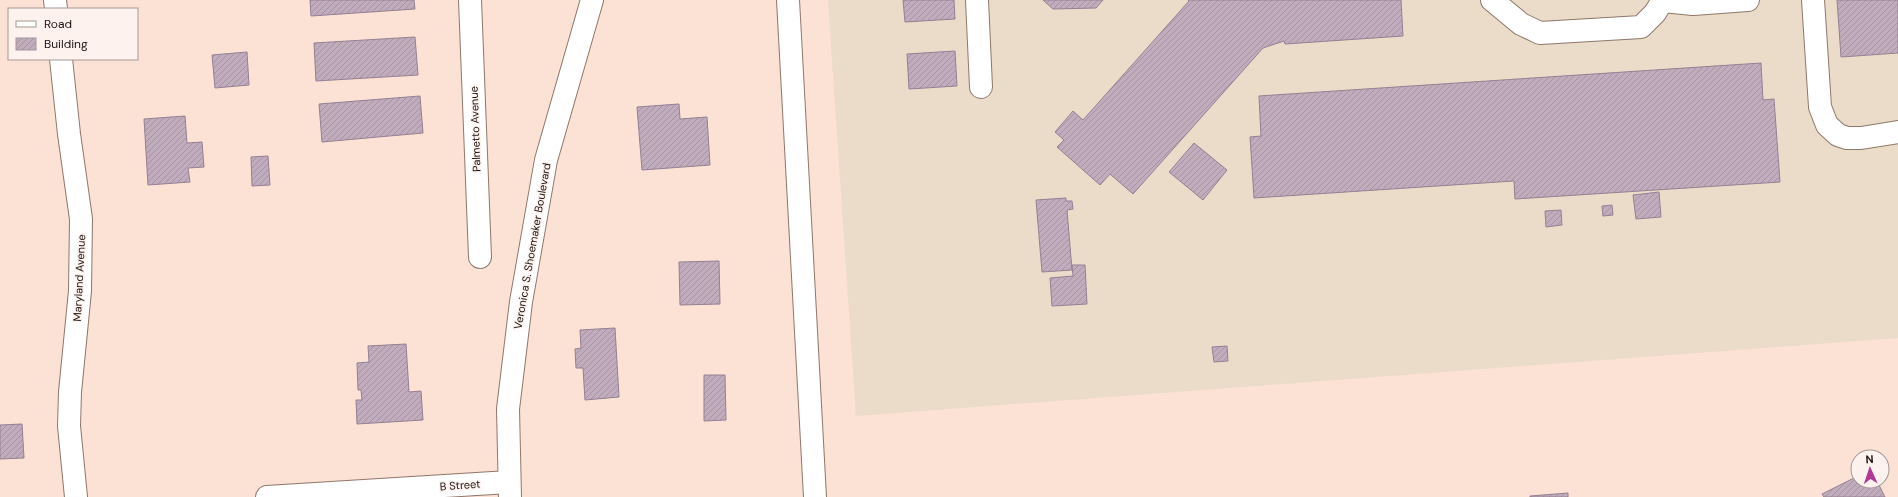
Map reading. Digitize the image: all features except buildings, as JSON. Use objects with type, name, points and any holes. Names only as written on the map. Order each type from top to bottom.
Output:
[{"type":"street","name":"Palmetto Avenue","points":[[470,0],[480,257]]},
{"type":"street","name":"Veronica S. Shoemaker Boulevard","points":[[510,490],[508,409],[521,302],[546,160],[592,0]]},
{"type":"street","points":[[788,0],[815,497]]},
{"type":"street","points":[[977,0],[982,87]]},
{"type":"street","points":[[1492,0],[1521,24],[1540,33],[1641,27],[1656,13],[1663,1],[1693,4],[1748,0]]},
{"type":"street","points":[[1813,0],[1820,107],[1827,125],[1838,135],[1847,138],[1861,138],[1898,132]]},
{"type":"street","name":"Maryland Avenue","points":[[61,60],[69,134],[81,219],[80,291],[70,392],[70,426],[76,497]]},
{"type":"street","name":"B Street","points":[[267,497],[510,490]]},
{"type":"shaded area","points":[[828,0],[1898,0],[1898,338],[856,416]]}]
